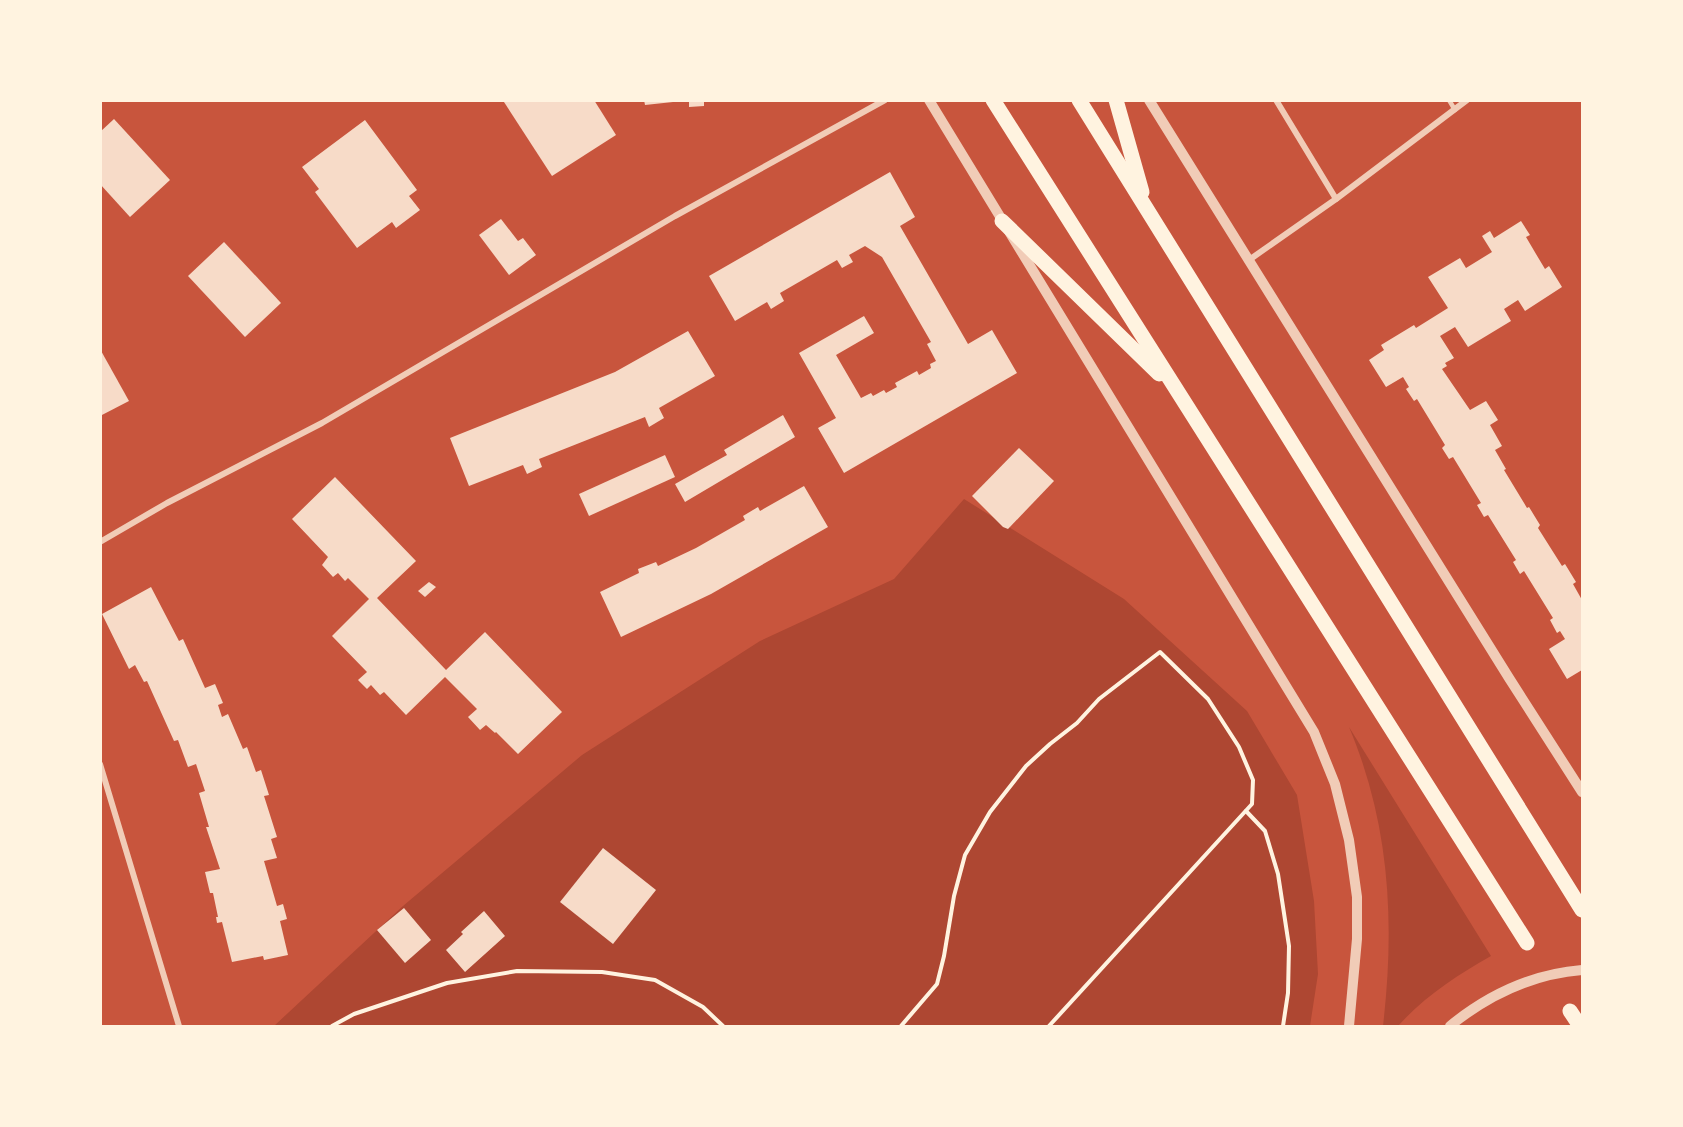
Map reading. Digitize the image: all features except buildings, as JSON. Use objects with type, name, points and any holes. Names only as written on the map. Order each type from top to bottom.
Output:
[{"type":"main road","points":[[993,100],[1527,943]]},
{"type":"main road","points":[[1078,100],[1582,909]]},
{"type":"main road","points":[[1116,100],[1147,209]]},
{"type":"main road","points":[[1002,221],[1178,393]]},
{"type":"main road","points":[[1570,1011],[1580,1026]]},
{"type":"street","points":[[100,542],[167,503],[321,423],[675,216],[885,100]]},
{"type":"street","points":[[929,100],[1314,732],[1335,784],[1349,840],[1357,897],[1357,939],[1350,1026]]},
{"type":"street","points":[[1149,100],[1582,792]]},
{"type":"street","points":[[1276,100],[1336,199]]},
{"type":"street","points":[[1249,260],[1336,199],[1467,100]]},
{"type":"street","points":[[100,764],[179,1026]]},
{"type":"street","points":[[1450,1026],[1464,1014],[1504,991],[1546,976],[1582,970]]},
{"type":"lane","points":[[1449,100],[1455,110]]},
{"type":"path","points":[[901,1026],[937,984],[954,896],[965,855],[990,812],[1026,766],[1077,723],[1099,699],[1160,652],[1208,699],[1239,747],[1253,780],[1252,804],[1049,1026]]},
{"type":"path","points":[[1246,811],[1265,831],[1278,874],[1289,946],[1288,993],[1283,1026]]},
{"type":"path","points":[[332,1026],[354,1014],[447,983],[517,971],[602,972],[655,980],[703,1007],[723,1026]]},
{"type":"shaded area","points":[[964,499],[1124,599],[1247,711],[1297,795],[1314,901],[1318,974],[1310,1026],[274,1026],[403,906],[582,755],[760,641],[894,579]]},
{"type":"shaded area","points":[[1349,727],[1491,956],[1442,987],[1398,1026],[1383,1026],[1389,949],[1386,874],[1373,800],[1363,763]]}]
